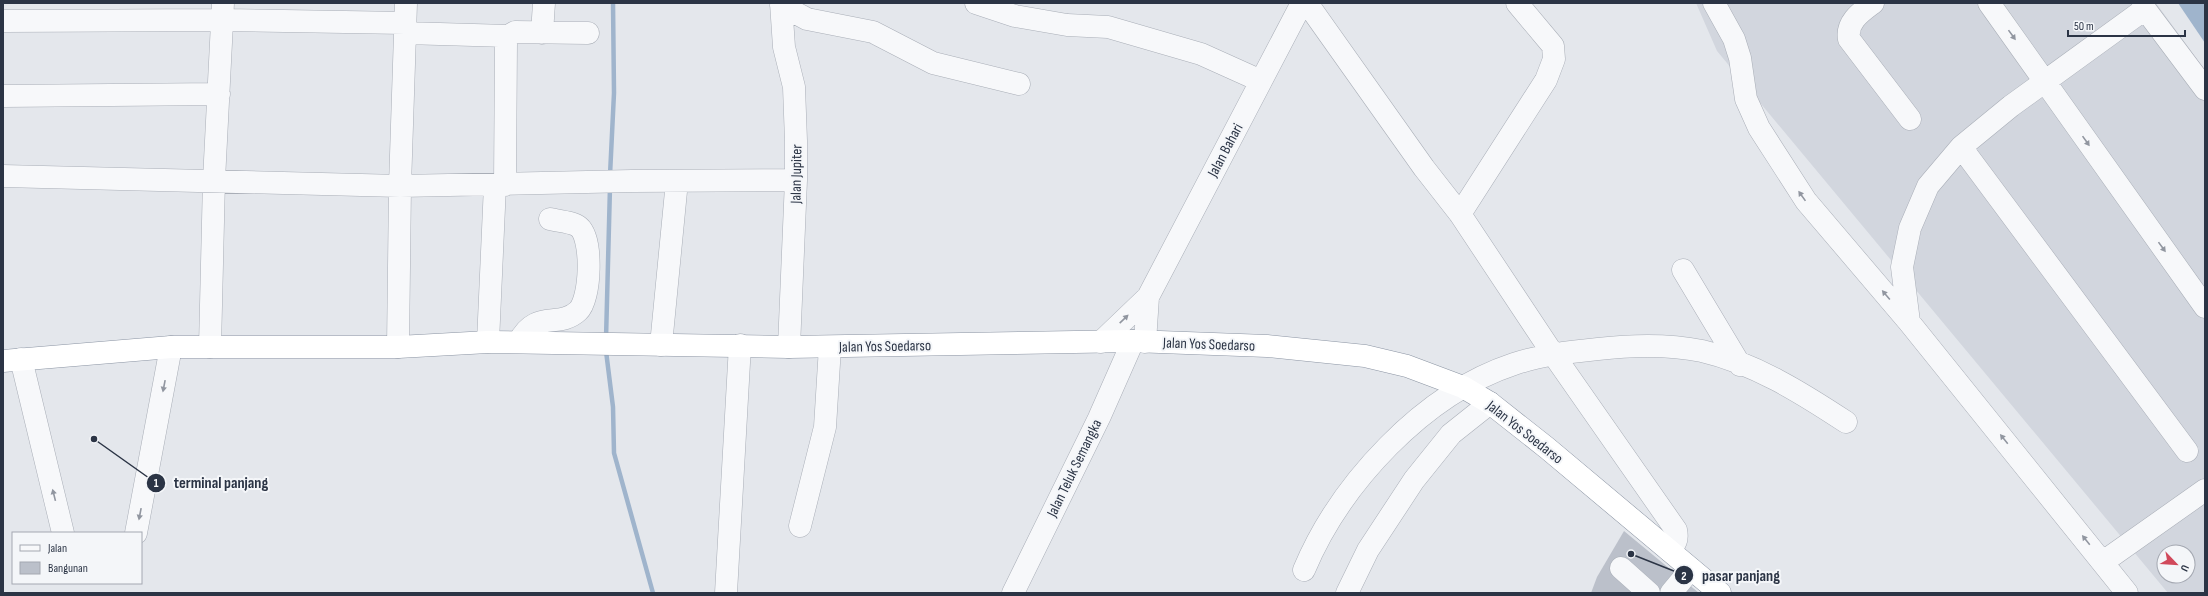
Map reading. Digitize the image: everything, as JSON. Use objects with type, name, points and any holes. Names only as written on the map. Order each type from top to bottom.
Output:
[{"type":"highway","name":"Jalan Yos Soedarso","points":[[12,360],[171,347],[398,347],[488,342],[789,347],[1139,342],[1267,346],[1365,356],[1407,366],[1463,387],[1490,403],[1547,448],[1720,593]]},
{"type":"street","points":[[542,33],[544,3]]},
{"type":"street","points":[[976,3],[1015,16],[1068,25],[1108,28],[1201,54],[1261,81]]},
{"type":"street","name":"Jalan Bahari","points":[[1139,342],[1148,296],[1302,3]]},
{"type":"street","points":[[1307,3],[1424,168],[1460,214],[1553,354],[1676,530],[1678,536],[1676,545],[1669,550]]},
{"type":"street","points":[[1460,214],[1546,80],[1554,59],[1553,46],[1517,3]]},
{"type":"street","points":[[1873,3],[1852,21],[1848,32],[1849,39],[1910,119]]},
{"type":"street","points":[[1989,3],[2205,308]]},
{"type":"street","points":[[781,4],[807,19],[873,32],[933,63],[1019,84]]},
{"type":"street","name":"Jalan Jupiter","points":[[781,4],[784,47],[794,87],[796,180],[789,347]]},
{"type":"street","points":[[1909,322],[1902,267],[1910,228],[1928,186],[1962,147],[2011,106],[2045,82],[2144,6],[2205,89]]},
{"type":"street","points":[[3,20],[223,11],[405,20],[508,36],[515,32],[588,33]]},
{"type":"street","points":[[210,347],[214,180],[223,11]]},
{"type":"street","points":[[1719,12],[1734,39],[1740,58],[1746,99],[1759,128],[1778,161],[1806,201],[1909,322],[2127,593]]},
{"type":"street","points":[[398,347],[400,186],[405,20]]},
{"type":"street","points":[[488,342],[500,185],[506,40],[508,36]]},
{"type":"street","points":[[3,96],[219,94]]},
{"type":"street","points":[[1962,147],[2187,451]]},
{"type":"street","points":[[3,176],[214,180],[400,186],[632,181],[796,180]]},
{"type":"street","points":[[661,345],[677,181]]},
{"type":"street","points":[[519,342],[525,330],[539,322],[568,317],[579,311],[585,299],[589,262],[584,233],[578,226],[550,219]]},
{"type":"street","points":[[1684,270],[1740,364]]},
{"type":"street","name":"Jalan Bahari","points":[[1101,342],[1148,296]]},
{"type":"street","name":"Jalan Teluk Semangka","points":[[1013,593],[1099,418],[1139,342]]},
{"type":"street","points":[[726,593],[740,346]]},
{"type":"street","points":[[1304,570],[1315,544],[1340,503],[1365,470],[1432,409],[1463,387],[1512,365],[1553,354],[1619,347],[1669,346],[1703,352],[1740,364],[1804,395],[1846,422]]},
{"type":"street","points":[[136,532],[171,347]]},
{"type":"street","points":[[800,526],[825,427],[830,347]]},
{"type":"street","points":[[12,360],[63,532]]},
{"type":"street","points":[[1346,593],[1368,550],[1414,480],[1451,434],[1490,403]]},
{"type":"street","points":[[2103,562],[2205,490]]},
{"type":"street","points":[[1621,568],[1649,593]]},
{"type":"street","points":[[1671,593],[1691,569]]},
{"type":"shaded area","points":[[1696,3],[2156,3],[2205,70],[2205,593],[2168,593],[2161,584],[2196,584],[2196,544],[2156,544],[2156,579],[1717,51]]},
{"type":"water","points":[[2178,3],[2205,3],[2205,43]]},
{"type":"building","points":[[1624,531],[1699,593],[1591,593],[1597,577]]},
{"type":"waterway","points":[[610,175],[614,93],[613,3]]},
{"type":"waterway","points":[[606,339],[610,187]]},
{"type":"waterway","points":[[606,351],[613,407],[614,453],[653,593]]},
{"type":"place","name":"terminal panjang","points":[[94,439]]},
{"type":"place","name":"pasar panjang","points":[[1631,554]]}]
